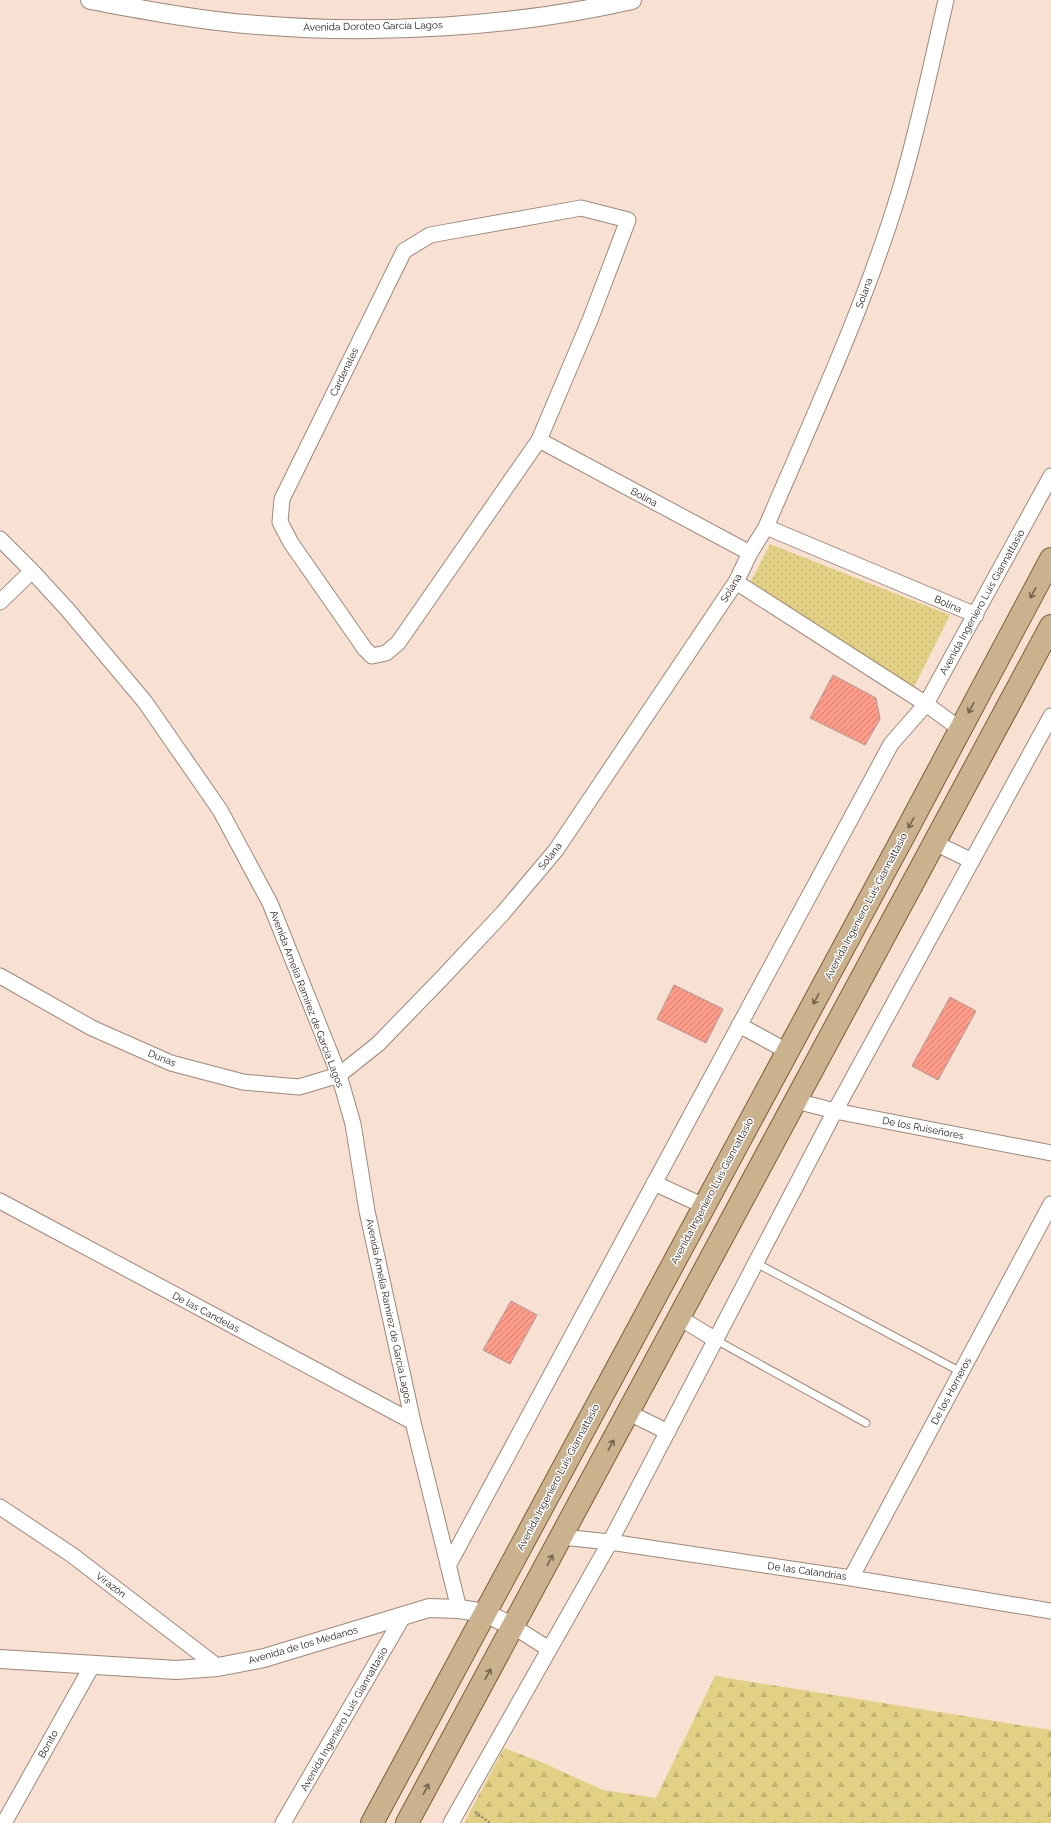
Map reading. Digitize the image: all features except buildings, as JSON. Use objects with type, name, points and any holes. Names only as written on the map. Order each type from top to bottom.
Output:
[{"type":"main road","name":"Avenida Ingeniero Luis Giannattasio","points":[[372,1823],[1051,559]]},
{"type":"main road","points":[[407,1823],[514,1627],[1051,626]]},
{"type":"street","name":"Avenida Doroteo García Lagos","points":[[90,0],[180,16],[258,25],[332,29],[428,27],[533,18],[632,0]]},
{"type":"street","name":"Solana","points":[[339,1075],[378,1044],[444,976],[503,913],[556,850],[736,582],[766,527],[842,352],[898,194],[922,108],[946,0]]},
{"type":"street","name":"Cardenales","points":[[581,208],[628,220],[590,320],[539,440],[398,642],[386,653],[372,656],[365,649],[291,543],[280,522],[282,499],[404,251],[430,235],[581,208]]},
{"type":"street","name":"Bolina","points":[[539,440],[750,554]]},
{"type":"street","name":"Avenida Ingeniero Luis Giannattasio","points":[[448,1566],[891,744],[926,704],[1051,476]]},
{"type":"street","name":"Bolina","points":[[766,527],[976,615]]},
{"type":"street","name":"Avenida Amelia Ramírez de García Lagos","points":[[0,539],[67,609],[145,702],[220,810],[270,904],[339,1075],[352,1124],[368,1211],[413,1422],[459,1609]]},
{"type":"street","points":[[0,602],[32,571]]},
{"type":"street","points":[[736,582],[926,704],[960,729]]},
{"type":"street","points":[[451,1823],[610,1542],[835,1111],[1051,716]]},
{"type":"street","points":[[935,843],[972,861]]},
{"type":"street","name":"Dunas","points":[[0,976],[92,1028],[171,1063],[242,1082],[299,1087],[339,1075]]},
{"type":"street","points":[[739,1025],[787,1051]]},
{"type":"street","name":"De los Ruiseñores","points":[[796,1101],[835,1111],[1051,1153]]},
{"type":"street","points":[[654,1183],[704,1206]]},
{"type":"street","name":"De las Candelas","points":[[0,1201],[413,1422]]},
{"type":"street","name":"De los Horneros","points":[[851,1578],[1051,1204]]},
{"type":"street","points":[[680,1318],[716,1340]]},
{"type":"street","points":[[629,1413],[668,1432]]},
{"type":"street","name":"Virazón","points":[[0,1507],[72,1556],[218,1667]]},
{"type":"street","name":"De las Calandrias","points":[[562,1537],[610,1542],[851,1578],[1051,1611]]},
{"type":"street","name":"Avenida de los Médanos","points":[[0,1659],[176,1670],[218,1667],[264,1658],[429,1608],[459,1609],[485,1613],[514,1627]]},
{"type":"street","name":"Avenida Ingeniero Luis Giannattasio","points":[[283,1823],[404,1615]]},
{"type":"street","points":[[514,1627],[550,1648]]},
{"type":"street","name":"Bonito","points":[[4,1823],[93,1664]]},
{"type":"lane","points":[[756,1263],[961,1372]]},
{"type":"lane","points":[[716,1340],[866,1423]]},
{"type":"green space","points":[[770,544],[950,615],[914,687],[750,583]]},
{"type":"green space","points":[[715,1676],[1051,1730],[1051,1823],[464,1823],[504,1748],[541,1762],[603,1790],[656,1798]]}]
